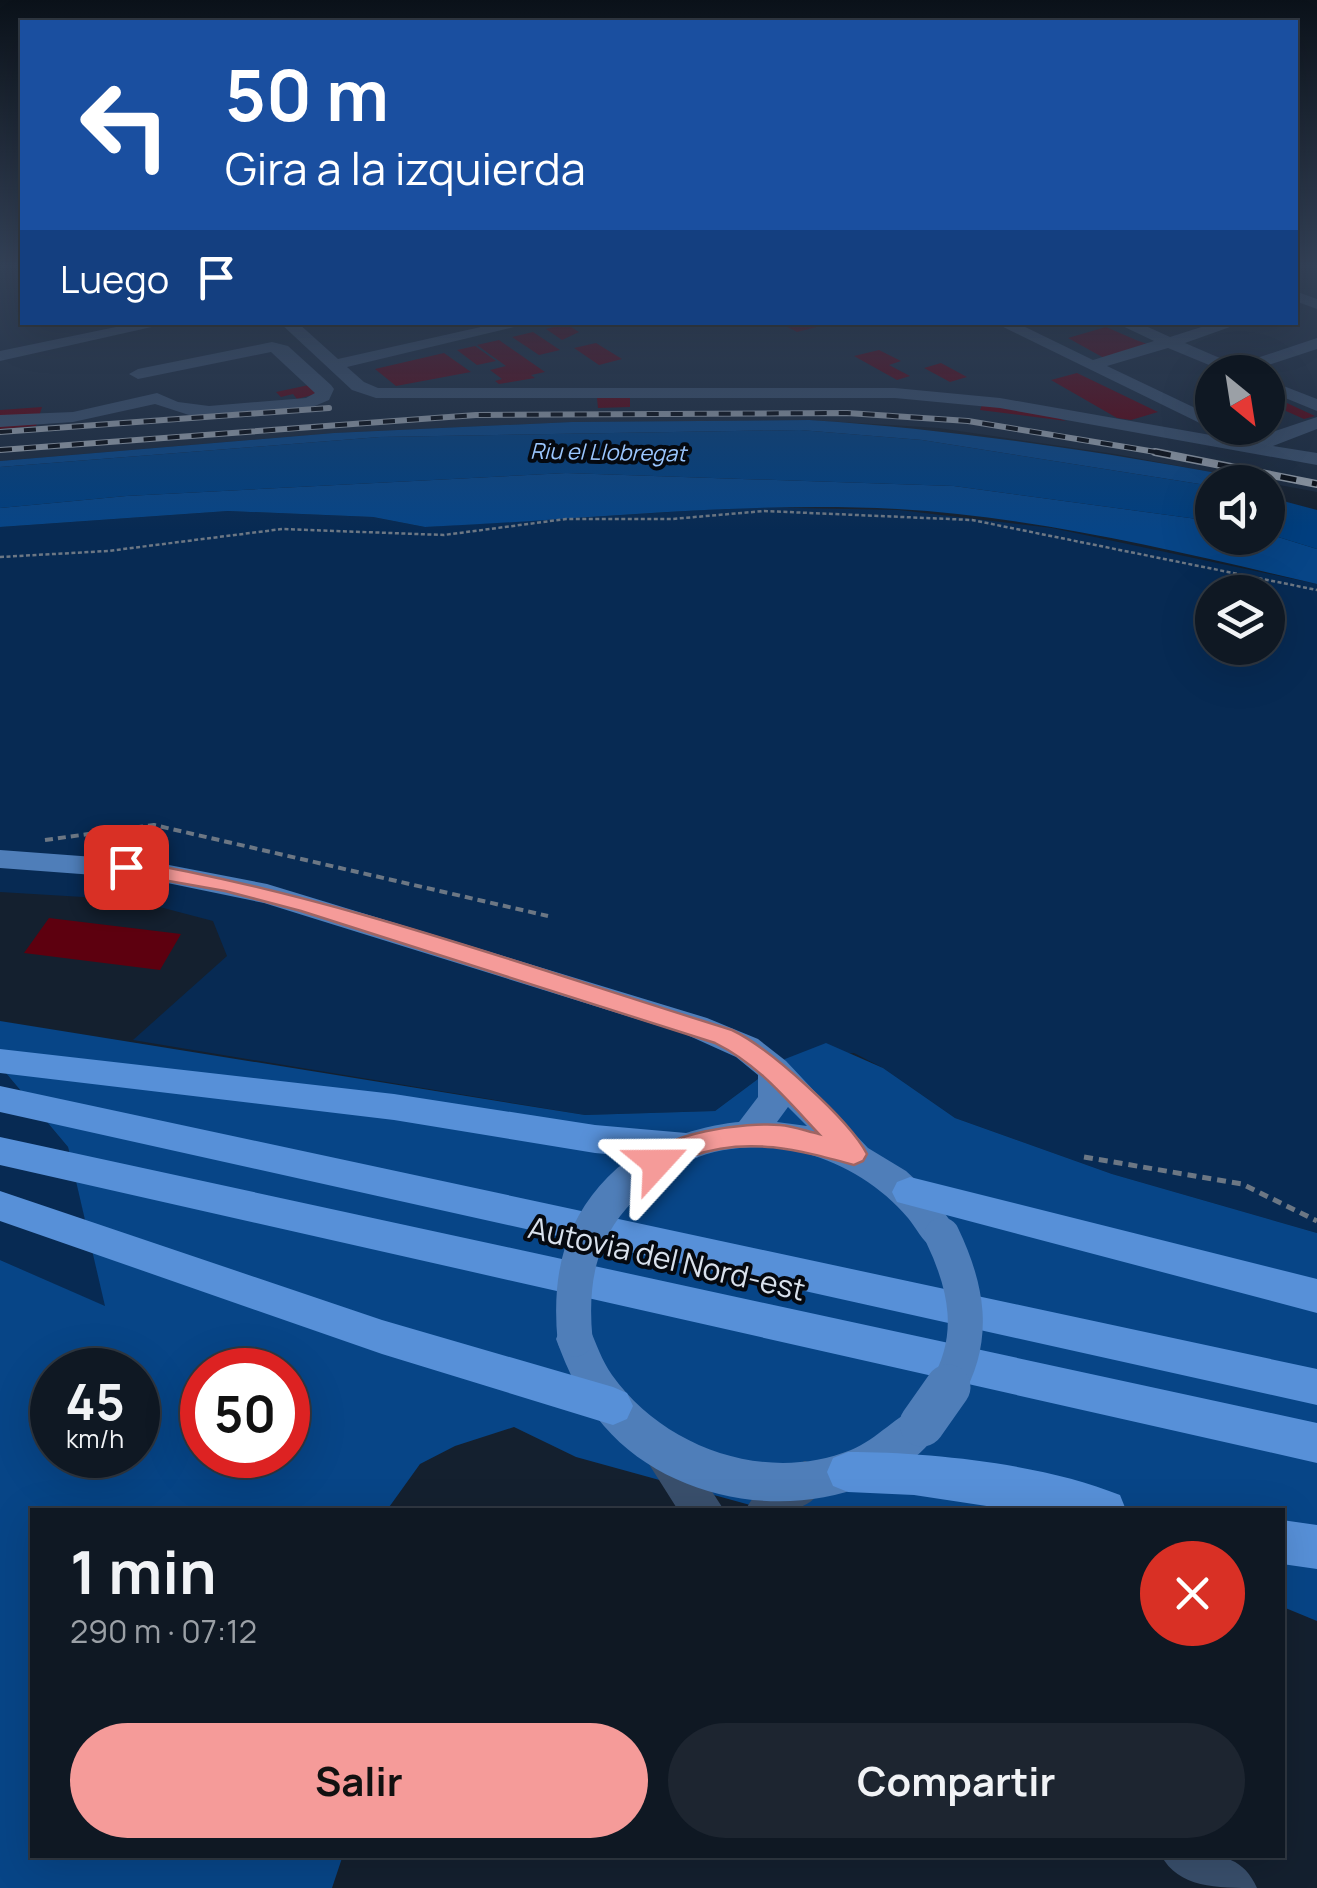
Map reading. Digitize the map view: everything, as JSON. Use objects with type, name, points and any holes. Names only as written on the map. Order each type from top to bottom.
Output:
[{"type":"highway","points":[[0,1061],[377,1104],[595,1139],[686,1147]]},
{"type":"highway","name":"Autovia del Nord-est","points":[[0,1099],[1317,1387]]},
{"type":"highway","name":"Autovia del Nord-est","points":[[0,1151],[1317,1443]]},
{"type":"highway","points":[[910,1192],[1317,1296]]},
{"type":"highway","points":[[0,1206],[365,1331],[613,1406]]},
{"type":"highway","points":[[848,1472],[947,1476],[1096,1508]]},
{"type":"highway","points":[[1285,1542],[1317,1547]]},
{"type":"main road","points":[[5,860],[148,870],[267,894],[696,1026],[747,1048],[774,1070],[854,1154],[910,1192],[942,1235],[964,1286],[968,1338],[952,1384],[922,1424],[890,1450],[848,1472],[805,1480],[765,1481],[710,1472],[662,1450],[599,1390],[576,1340],[570,1293],[584,1238],[601,1208],[629,1180],[686,1147],[750,1134],[798,1138],[854,1154]]},
{"type":"main road","points":[[750,1134],[776,1098],[774,1070]]},
{"type":"street","points":[[0,356],[137,354]]},
{"type":"street","points":[[120,355],[157,398],[176,409],[204,411],[310,403],[323,396],[325,389],[287,354]]},
{"type":"street","points":[[324,354],[358,386],[376,393],[895,393],[1000,403],[1195,431]]},
{"type":"street","points":[[336,365],[384,354]]},
{"type":"street","points":[[1070,354],[1195,415]]},
{"type":"street","points":[[1094,365],[1130,354]]},
{"type":"street","points":[[1285,394],[1316,409]]},
{"type":"street","points":[[0,420],[73,417],[157,398]]},
{"type":"street","points":[[1262,449],[1267,440],[1316,409]]},
{"type":"street","points":[[1251,445],[1317,459]]},
{"type":"street","points":[[662,1450],[702,1508]]},
{"type":"street","points":[[770,1508],[805,1480]]},
{"type":"street","points":[[1190,1858],[1231,1888]]},
{"type":"path","points":[[0,557],[108,551],[282,529],[444,535],[566,519],[672,519],[764,511],[972,520],[1317,590]]},
{"type":"path","points":[[5,860],[46,839],[154,824],[548,916]]},
{"type":"path","points":[[1084,1157],[1242,1184],[1317,1221]]},
{"type":"shaded area","points":[[0,354],[1317,354],[1317,492],[1285,486],[1285,465],[1195,465],[1195,469],[939,428],[809,420],[572,422],[334,433],[0,461]]},
{"type":"shaded area","points":[[809,420],[925,430],[1195,469],[1195,483],[922,440],[800,430],[380,437],[0,467],[0,461],[334,433],[572,422]]},
{"type":"shaded area","points":[[566,473],[954,486],[1195,519],[1195,555],[1285,555],[1285,539],[1317,549],[1317,584],[1056,528],[897,509],[720,509],[425,527],[373,517],[228,511],[0,527],[0,508],[126,496]]},
{"type":"shaded area","points":[[750,507],[899,510],[1052,528],[1274,575],[1195,575],[1195,665],[1285,665],[1285,577],[1317,584],[1317,1233],[1112,1174],[955,1118],[883,1068],[854,1053],[785,1059],[715,1111],[585,1115],[133,1040],[227,956],[213,921],[133,900],[0,892],[0,527],[228,511],[373,517],[425,527]]},
{"type":"shaded area","points":[[0,1021],[585,1115],[715,1111],[785,1059],[826,1043],[883,1068],[955,1118],[1112,1174],[1317,1233],[1317,1621],[1285,1608],[1285,1508],[761,1508],[576,1457],[514,1427],[455,1446],[420,1464],[388,1508],[30,1508],[30,1858],[342,1858],[332,1888],[0,1888],[0,1260],[105,1306],[68,1147],[0,1066]]},
{"type":"shaded area","points":[[0,1066],[68,1147],[106,1307],[0,1260]]},
{"type":"water","name":"Riu el Llobregat","points":[[800,430],[922,440],[1195,483],[1195,519],[954,486],[566,473],[126,496],[0,508],[0,467],[380,437]]},
{"type":"water","points":[[1285,502],[1317,510],[1317,549],[1285,539]]},
{"type":"building","points":[[446,354],[471,372],[396,386],[375,369]]},
{"type":"building","points":[[462,354],[486,354],[496,361],[477,365]]},
{"type":"building","points":[[490,354],[519,354],[545,372],[531,375],[535,378],[499,384],[495,381],[502,379],[490,370],[506,366]]},
{"type":"building","points":[[583,354],[614,354],[622,359],[599,365]]},
{"type":"building","points":[[887,354],[901,361],[889,365],[910,376],[897,380],[854,356]]},
{"type":"building","points":[[941,363],[967,377],[950,382],[924,368]]},
{"type":"building","points":[[1077,373],[1158,412],[1131,420],[1117,418],[1051,380]]},
{"type":"building","points":[[309,385],[316,394],[297,399],[293,394],[281,397],[276,392]]},
{"type":"building","points":[[597,398],[630,398],[630,407],[598,408]]},
{"type":"building","points":[[1285,402],[1315,416],[1304,419],[1285,411]]},
{"type":"building","points":[[982,405],[1051,415],[1066,421],[980,410]]},
{"type":"building","points":[[42,407],[36,426],[0,429],[0,410]]},
{"type":"building","points":[[49,918],[181,934],[160,970],[24,953]]},
{"type":"railway","points":[[0,432],[329,408]]},
{"type":"railway","points":[[0,450],[476,415],[847,413],[968,421],[1168,454]]},
{"type":"railway","points":[[1155,452],[1317,484]]},
{"type":"route","points":[[126,867],[225,884],[306,904],[724,1037],[747,1048],[774,1070],[854,1154],[812,1140],[750,1134],[686,1147],[657,1163]]}]
